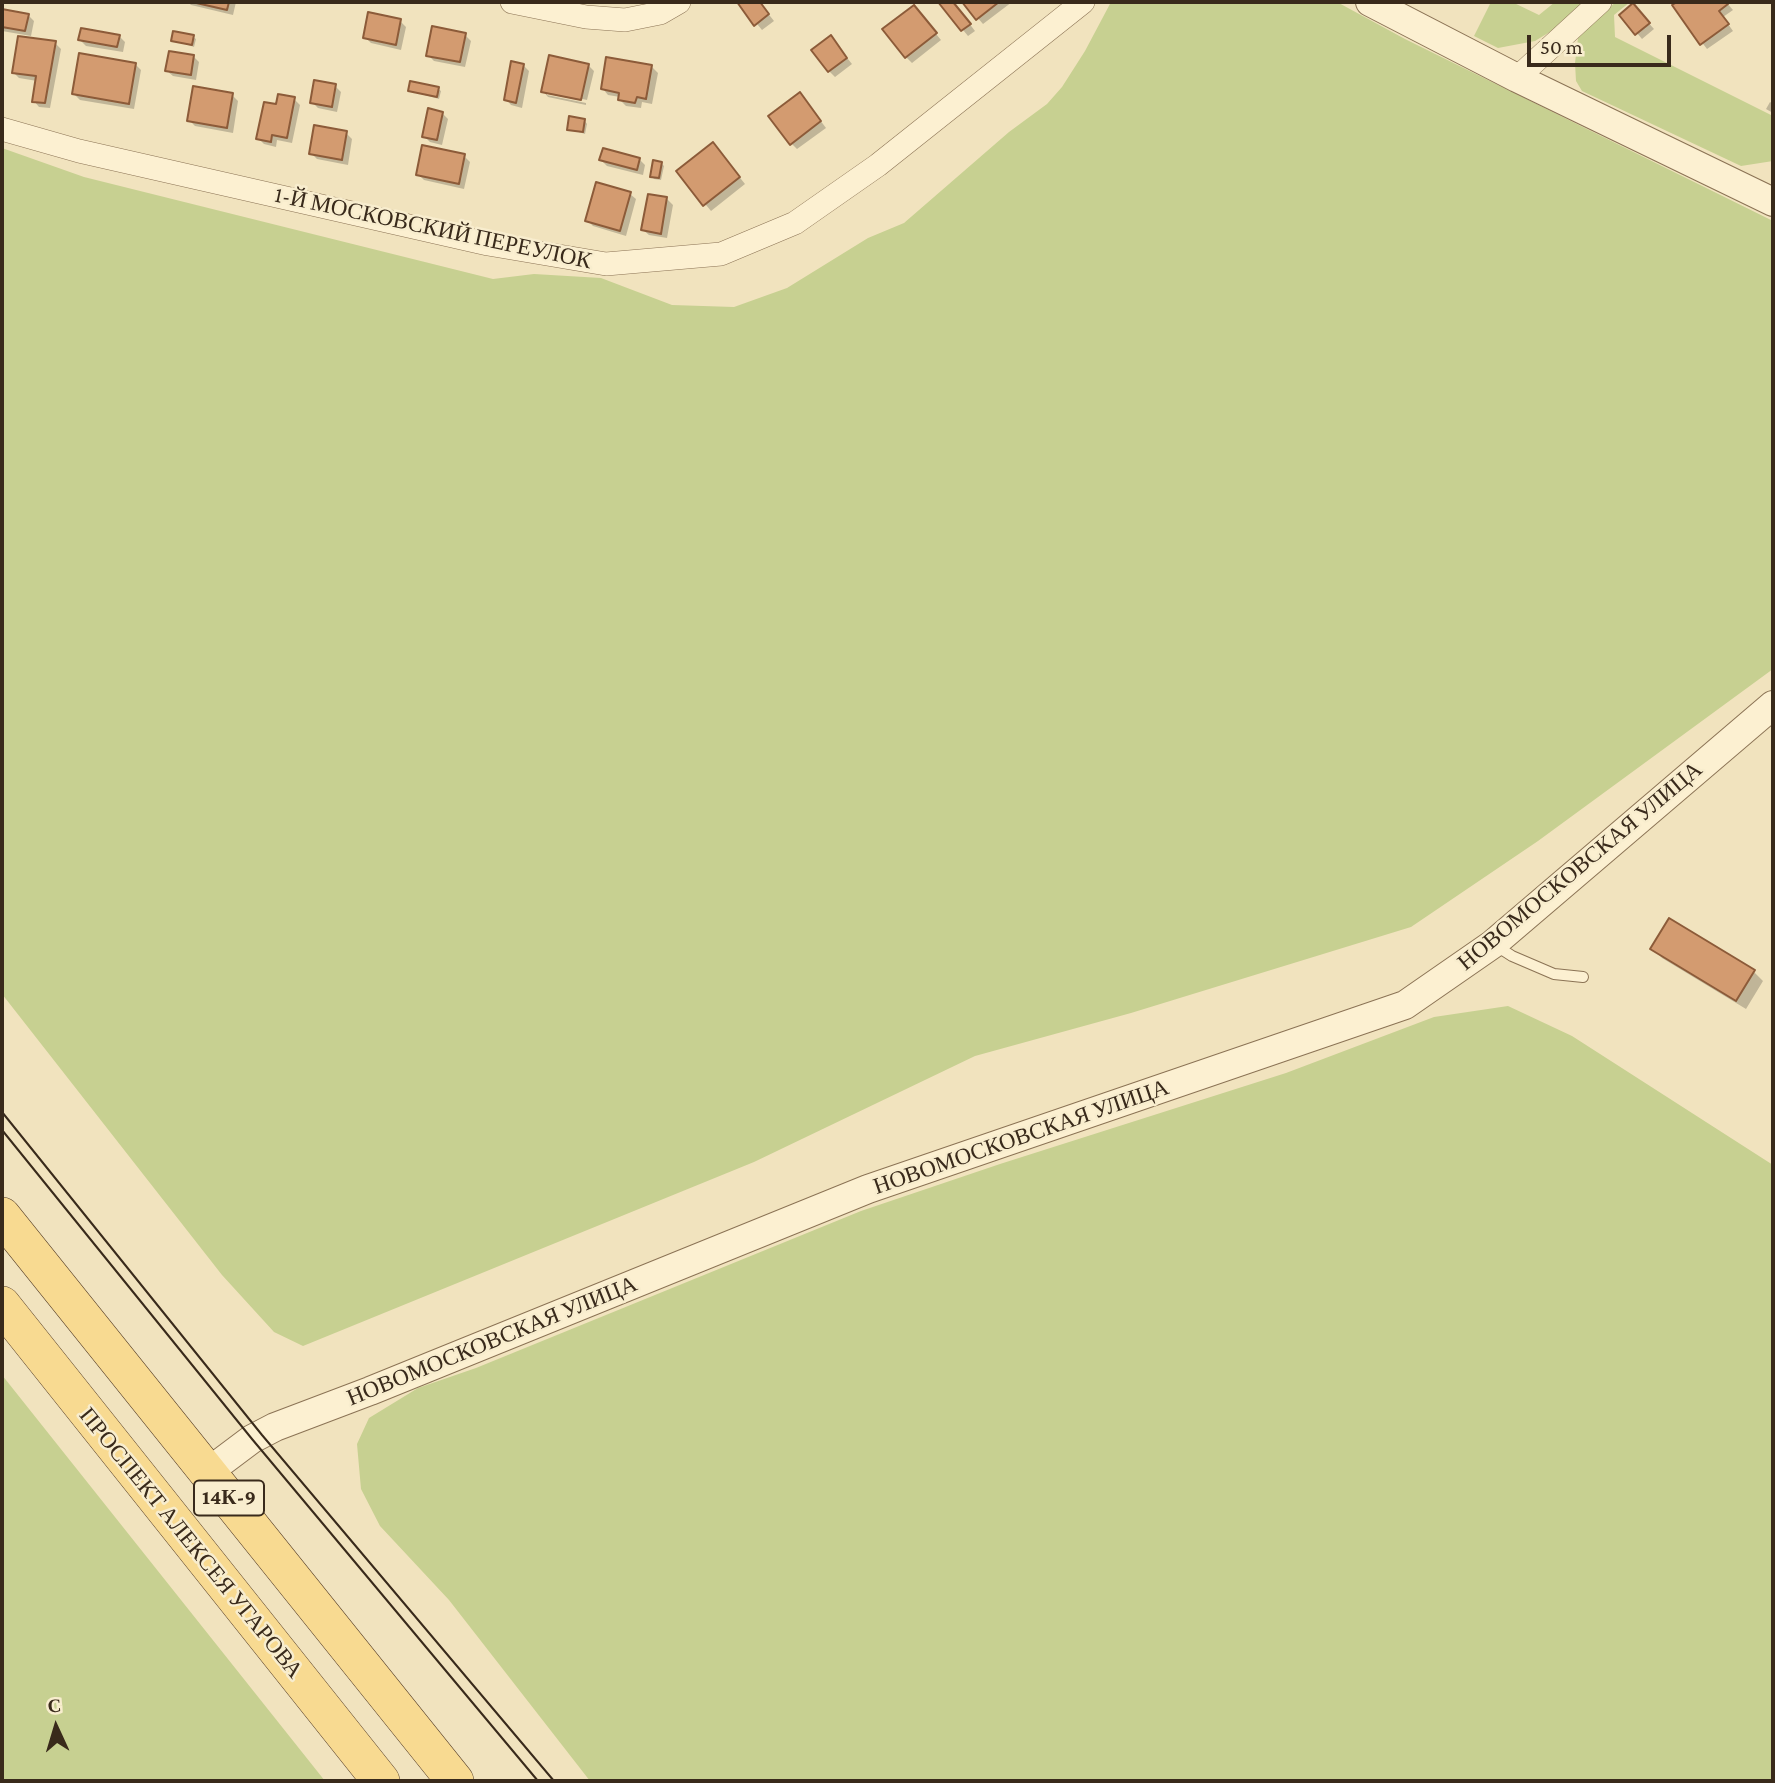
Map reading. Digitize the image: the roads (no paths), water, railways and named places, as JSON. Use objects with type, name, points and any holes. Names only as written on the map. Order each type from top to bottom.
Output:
[{"type":"main road","name":"14К-9","points":[[2,1216],[455,1781]]},
{"type":"main road","name":"ПРОСПЕКТ АЛЕКСЕЯ УГАРОВА","points":[[2,1304],[381,1781]]},
{"type":"street","points":[[512,2],[586,17],[625,20],[660,13],[679,2]]},
{"type":"street","name":"1-Й МОСКОВСКИЙ ПЕРЕУЛОК","points":[[2,129],[79,151],[488,244],[606,264],[720,254],[795,223],[878,164],[1083,2]]},
{"type":"street","points":[[1370,2],[1517,78],[1770,196]]},
{"type":"street","points":[[1517,78],[1600,2]]},
{"type":"street","name":"НОВОМОСКОВСКАЯ УЛИЦА","points":[[208,1472],[252,1439],[275,1427],[868,1189],[1405,1006],[1493,944],[1773,705]]},
{"type":"lane","points":[[1493,944],[1512,956],[1554,974],[1583,977]]},
{"type":"tram line","points":[[2,1112],[262,1435],[554,1781]]},
{"type":"tram line","points":[[2,1130],[252,1439],[538,1781]]}]
